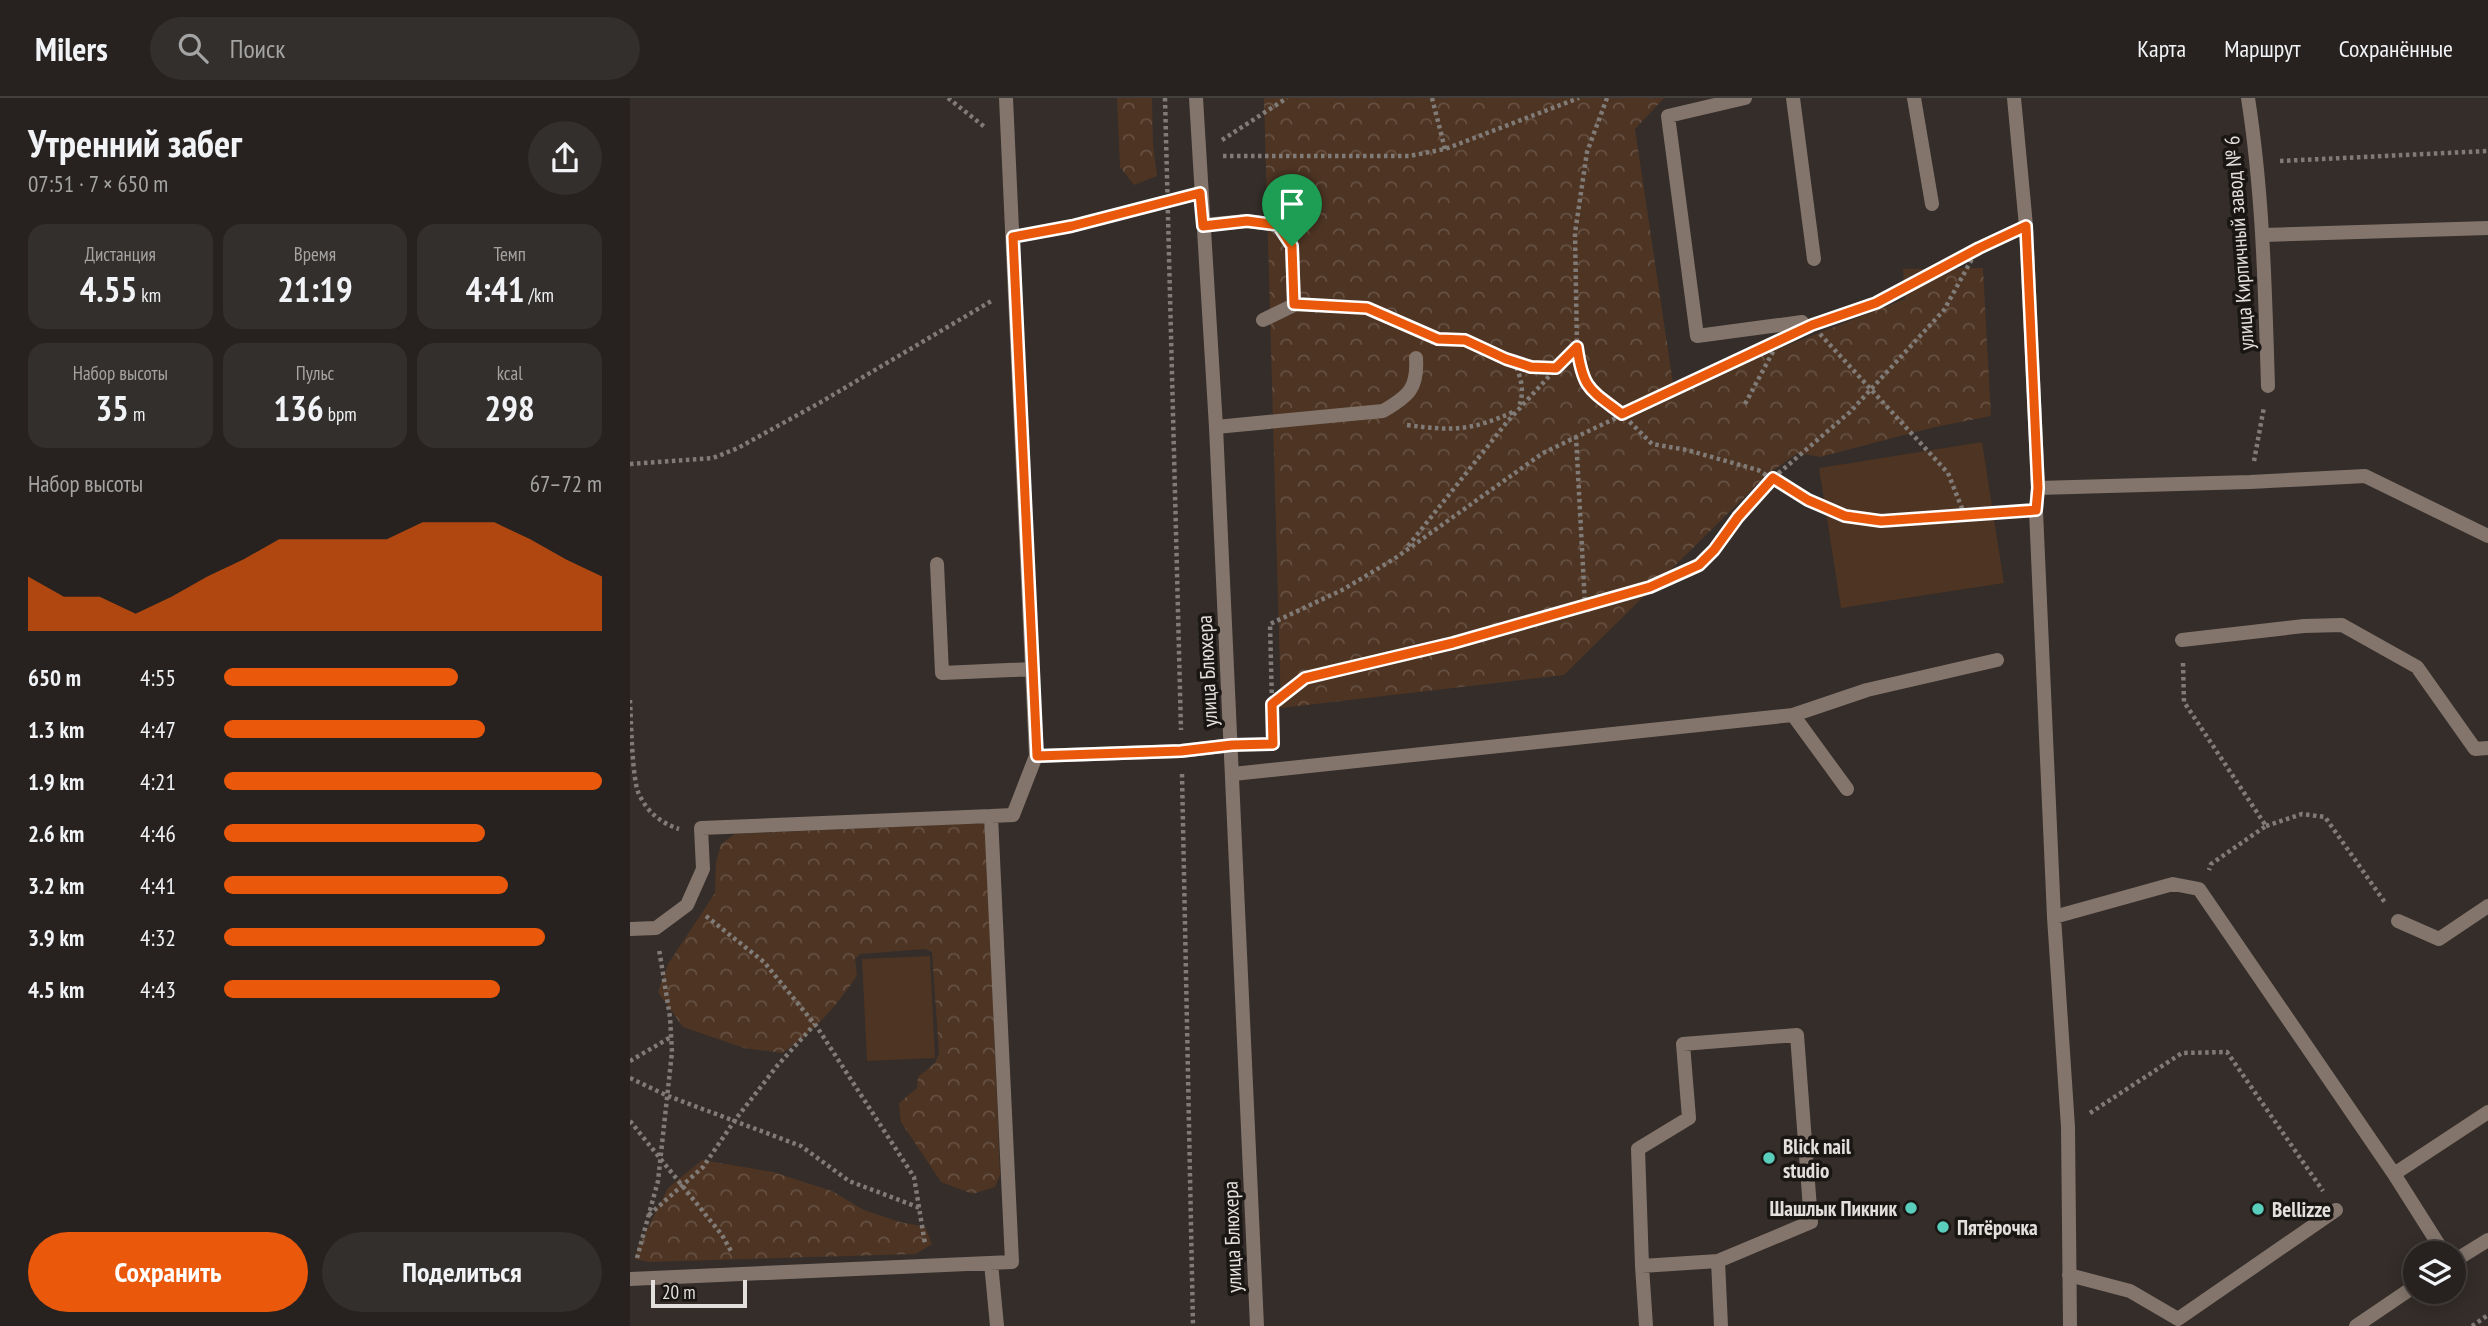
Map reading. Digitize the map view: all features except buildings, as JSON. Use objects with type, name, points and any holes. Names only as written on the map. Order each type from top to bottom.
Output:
[{"type":"street","points":[[630,929],[656,928],[687,905],[703,869],[701,828],[1013,815],[1037,756],[1006,98]]},
{"type":"street","name":"улица Блюхера","points":[[1195,98],[1216,427],[1257,1326]]},
{"type":"street","points":[[1745,98],[1668,116],[1697,336],[1802,322]]},
{"type":"street","points":[[1793,98],[1814,259]]},
{"type":"street","points":[[1914,98],[1932,204]]},
{"type":"street","points":[[2014,98],[2026,226],[2054,917],[2068,1127],[2070,1326]]},
{"type":"street","name":"улица Кирпичный завод № 6","points":[[2248,98],[2258,162],[2268,386]]},
{"type":"street","points":[[1203,226],[1247,221],[1278,225],[1292,246],[1294,304],[1263,320]]},
{"type":"street","points":[[2263,235],[2488,228]]},
{"type":"street","points":[[1216,427],[1384,411],[1401,400],[1417,379],[1416,358]]},
{"type":"street","points":[[2038,488],[2365,476],[2488,536]]},
{"type":"street","points":[[937,564],[942,673],[1032,669]]},
{"type":"street","points":[[2182,640],[2304,626],[2342,625],[2417,667],[2475,749],[2488,748]]},
{"type":"street","points":[[1233,774],[1793,715],[1867,690],[1997,660]]},
{"type":"street","points":[[1793,715],[1847,789]]},
{"type":"street","points":[[1037,756],[1181,751],[1232,745]]},
{"type":"street","points":[[631,1279],[1012,1262],[991,816]]},
{"type":"street","points":[[2054,917],[2173,884],[2199,890],[2394,1174],[2436,1241]]},
{"type":"street","points":[[2398,921],[2439,939],[2488,906]]},
{"type":"street","points":[[1642,1266],[1718,1261],[1811,1222],[1797,1035],[1683,1044],[1689,1118],[1638,1149],[1642,1266],[1646,1326]]},
{"type":"street","points":[[2394,1174],[2488,1112]]},
{"type":"street","points":[[2068,1275],[2130,1291],[2178,1319],[2336,1210]]},
{"type":"street","points":[[2466,1254],[2488,1240]]},
{"type":"street","points":[[1718,1261],[1721,1326]]},
{"type":"street","points":[[991,1263],[996,1326]]},
{"type":"street","points":[[2356,1326],[2403,1294]]},
{"type":"path","points":[[948,98],[1008,146]]},
{"type":"path","points":[[1165,98],[1194,1326]]},
{"type":"path","points":[[1198,156],[1287,98]]},
{"type":"path","points":[[1432,98],[1445,149]]},
{"type":"path","points":[[1198,156],[1409,156],[1445,149],[1579,98]]},
{"type":"path","points":[[1607,98],[1587,152],[1575,233],[1577,347],[1580,372],[1590,390],[1622,414],[1651,444],[1687,450],[1758,470],[1808,500],[1845,516],[1881,521],[2036,510]]},
{"type":"path","points":[[2258,162],[2488,151]]},
{"type":"path","points":[[1013,237],[1072,226],[1200,193]]},
{"type":"path","points":[[1965,516],[1948,473],[1812,325],[1876,303],[2026,226]]},
{"type":"path","points":[[1272,704],[1305,678],[1453,643],[1650,587],[1699,565],[1773,478],[1872,390],[1944,310],[1979,248]]},
{"type":"path","points":[[630,464],[713,458],[738,448],[1015,288]]},
{"type":"path","points":[[1294,304],[1367,308],[1438,339],[1465,340],[1531,367],[1556,368]]},
{"type":"path","points":[[1745,404],[1779,341],[1766,346]]},
{"type":"path","points":[[1403,552],[1518,410],[1577,347]]},
{"type":"path","points":[[1232,745],[1273,744],[1270,624],[1344,589],[1403,552],[1543,453],[1754,352]]},
{"type":"path","points":[[1384,411],[1406,425],[1448,430],[1485,425],[1518,410],[1523,397],[1519,372],[1513,361]]},
{"type":"path","points":[[2250,482],[2268,386]]},
{"type":"path","points":[[1576,436],[1585,605]]},
{"type":"path","points":[[2182,640],[2185,702],[2266,826]]},
{"type":"path","points":[[630,700],[637,792],[651,814],[667,825],[683,830],[701,828]]},
{"type":"path","points":[[2199,890],[2211,864],[2266,826],[2302,814],[2325,817],[2398,921]]},
{"type":"path","points":[[687,905],[712,920],[764,962],[815,1024],[914,1177],[928,1266]]},
{"type":"path","points":[[631,1279],[649,1215],[660,1159],[673,1052],[656,928]]},
{"type":"path","points":[[649,1215],[704,1167],[735,1120],[815,1024]]},
{"type":"path","points":[[630,1061],[671,1037]]},
{"type":"path","points":[[2068,1127],[2182,1053],[2227,1052],[2336,1210]]},
{"type":"path","points":[[630,1078],[668,1096],[801,1146],[849,1181],[920,1208]]},
{"type":"path","points":[[630,1121],[722,1235],[744,1274]]},
{"type":"path","points":[[2472,1326],[2488,1315]]},
{"type":"green space","points":[[1117,98],[1152,98],[1157,176],[1134,185],[1120,167]]},
{"type":"green space","points":[[1264,98],[1664,98],[1635,129],[1674,390],[1905,299],[1903,269],[1983,268],[1991,416],[1935,427],[1820,457],[1798,453],[1768,474],[1564,675],[1281,708]]},
{"type":"green space","points":[[1982,442],[2004,583],[1841,608],[1819,468]]},
{"type":"green space","points":[[984,823],[1000,1175],[995,1187],[973,1194],[941,1182],[901,1122],[899,1103],[917,1088],[918,1077],[935,1063],[939,1053],[932,952],[925,949],[860,954],[855,959],[857,975],[842,997],[814,1028],[782,1053],[744,1048],[683,1027],[658,992],[668,964],[715,893],[716,862],[721,844],[735,834]]},
{"type":"green space","points":[[930,956],[935,1058],[867,1061],[862,959]]},
{"type":"green space","points":[[702,1160],[773,1172],[832,1191],[864,1210],[925,1227],[932,1244],[916,1254],[649,1262],[635,1259],[638,1247],[668,1188]]},
{"type":"place","name":"Blick nail studio","points":[[1769,1158]]},
{"type":"place","name":"Шашлык Пикник","points":[[1911,1208]]},
{"type":"place","name":"Bellizze","points":[[2258,1209]]},
{"type":"place","name":"Пятёрочка","points":[[1943,1227]]},
{"type":"route","points":[[1200,193],[1203,226],[1247,221],[1278,225],[1292,246],[1294,304],[1367,308],[1438,339],[1465,340],[1531,367],[1556,368],[1577,347],[1580,372],[1590,390],[1622,414],[1812,325],[1876,303],[2026,226],[2038,488],[2036,510],[1881,521],[1845,516],[1808,500],[1773,478],[1699,565],[1650,587],[1453,643],[1305,678],[1272,704],[1273,744],[1232,745],[1181,751],[1037,756],[1013,237],[1072,226],[1200,193]]}]
